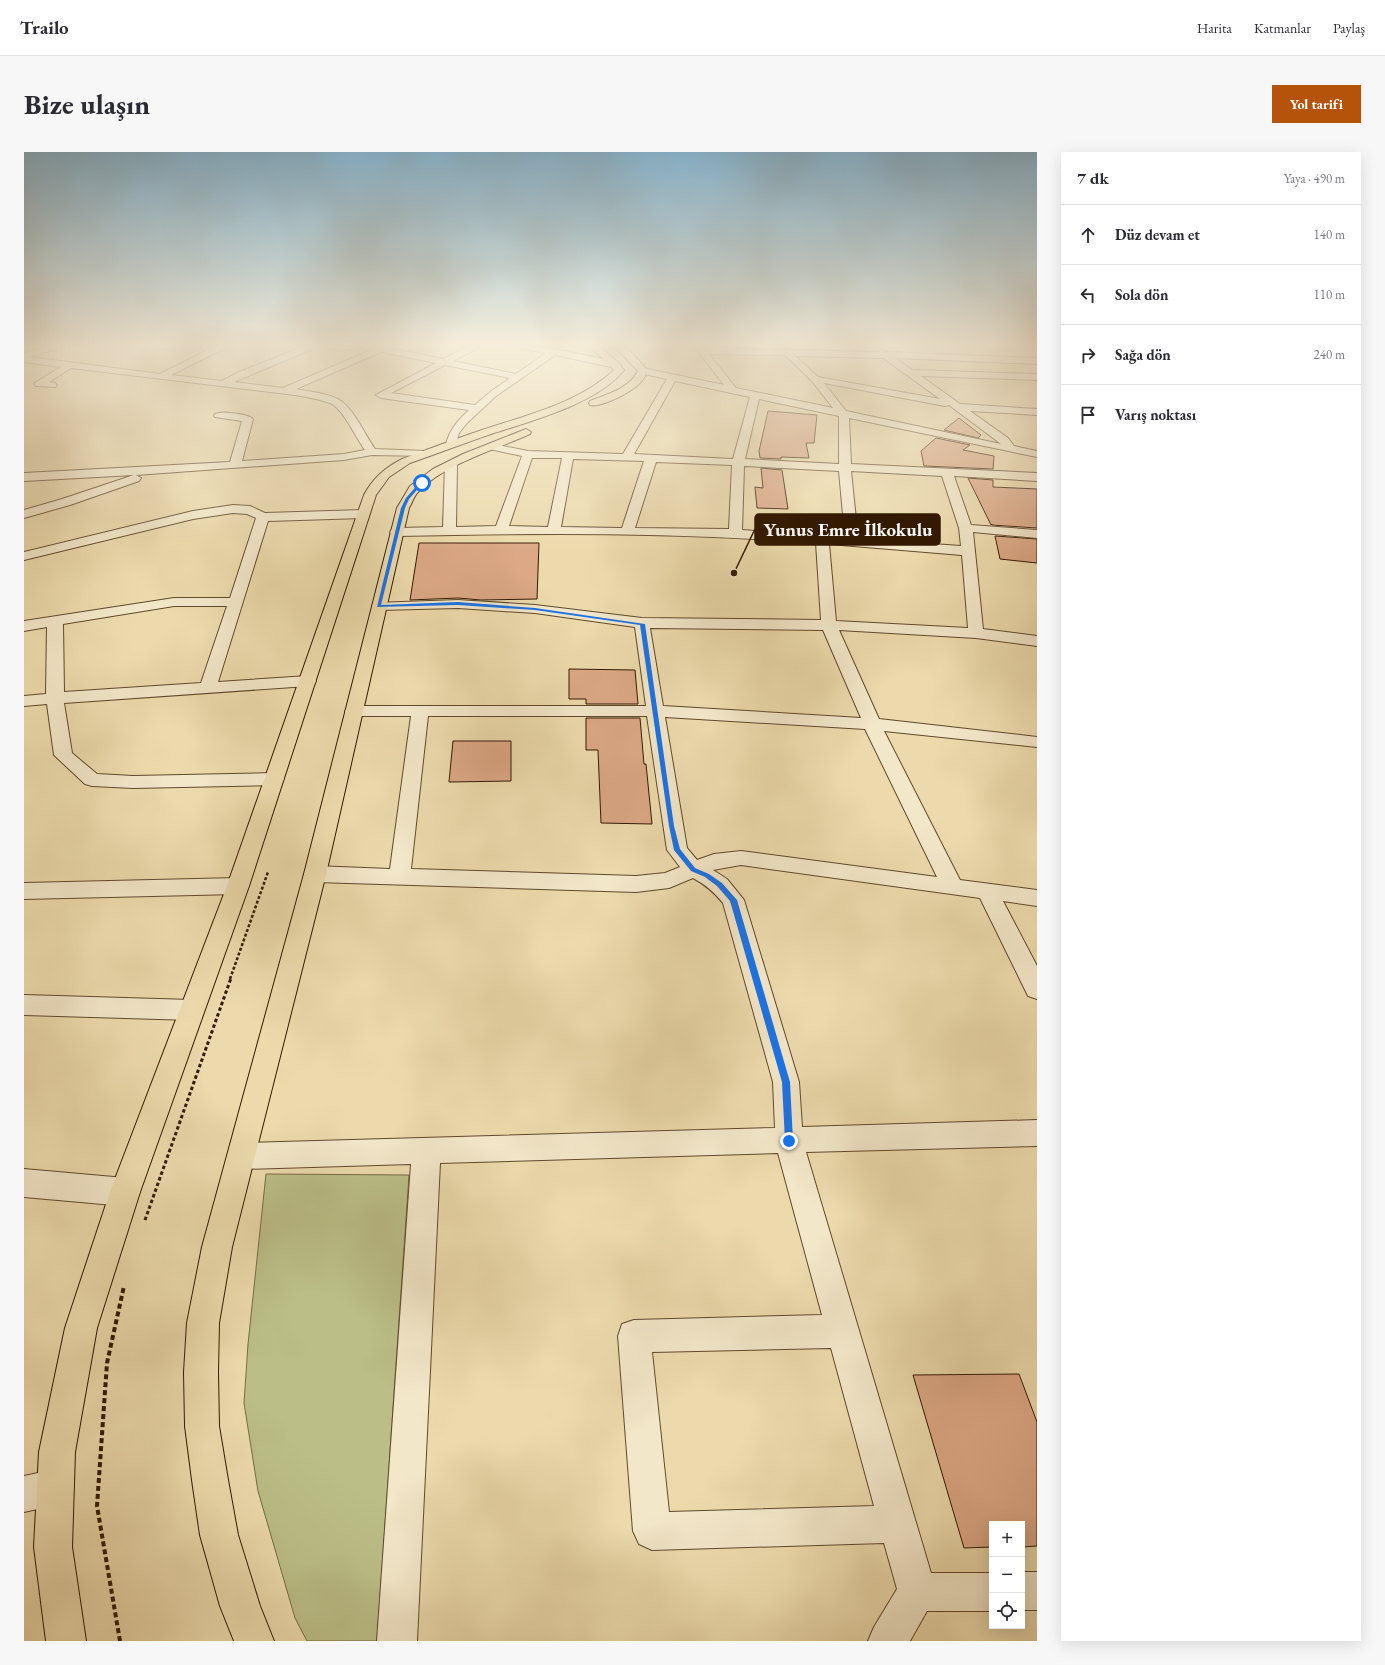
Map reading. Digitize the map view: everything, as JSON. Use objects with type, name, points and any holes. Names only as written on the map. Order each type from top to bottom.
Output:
[{"type":"main road","points":[[254,1641],[240,1606],[219,1535],[202,1418],[201,1372],[203,1323],[217,1246],[316,874],[379,606],[397,532],[407,499],[422,483],[434,459],[467,439],[535,415]]},
{"type":"main road","points":[[66,1641],[53,1547],[40,1490],[58,1452],[81,1328],[125,1192],[238,886],[363,514],[376,483],[387,472],[434,459],[493,447],[564,415]]},
{"type":"main road","points":[[467,439],[493,447]]},
{"type":"street","points":[[223,415],[248,419],[235,464]]},
{"type":"street","points":[[349,415],[360,436],[372,452]]},
{"type":"street","points":[[434,459],[469,415]]},
{"type":"street","points":[[627,457],[651,415]]},
{"type":"street","points":[[735,533],[738,463],[750,415]]},
{"type":"street","points":[[844,415],[845,469],[852,542]]},
{"type":"street","points":[[846,415],[991,446],[1010,448],[1037,454]]},
{"type":"street","points":[[968,415],[1004,440],[1010,448]]},
{"type":"street","points":[[991,446],[1018,463],[1026,473],[1037,477]]},
{"type":"street","points":[[493,447],[528,454],[651,458],[845,469],[1037,477]]},
{"type":"street","points":[[24,476],[159,470],[344,457],[372,452],[434,459]]},
{"type":"street","points":[[501,530],[528,454]]},
{"type":"street","points":[[986,474],[1018,463],[1037,454]]},
{"type":"street","points":[[554,531],[568,455]]},
{"type":"street","points":[[627,532],[651,458]]},
{"type":"street","points":[[434,459],[449,531]]},
{"type":"street","points":[[24,514],[66,502],[159,470]]},
{"type":"street","points":[[947,473],[966,528],[976,633]]},
{"type":"street","points":[[24,485],[73,474]]},
{"type":"street","points":[[24,556],[193,515],[233,509],[250,510],[263,517],[363,514]]},
{"type":"street","points":[[208,688],[263,517]]},
{"type":"street","points":[[966,528],[1037,534]]},
{"type":"street","points":[[397,532],[501,530],[735,533],[968,551]]},
{"type":"street","points":[[822,540],[829,625],[872,724],[952,886]]},
{"type":"street","points":[[24,626],[174,602],[236,602]]},
{"type":"street","points":[[379,606],[473,605],[535,609],[642,624],[829,625],[976,633],[1037,641]]},
{"type":"street","points":[[54,621],[55,698],[63,755],[92,780],[132,782],[274,779]]},
{"type":"street","points":[[642,624],[672,826],[677,850],[693,869],[719,884],[733,900],[786,1082],[789,1141],[917,1592],[888,1641]]},
{"type":"street","points":[[24,701],[308,681]]},
{"type":"street","points":[[354,711],[655,711],[872,724],[1037,742]]},
{"type":"street","points":[[400,876],[420,711]]},
{"type":"street","points":[[316,874],[636,884],[669,880],[709,863],[726,859],[757,859],[1037,898]]},
{"type":"street","points":[[24,891],[238,886]]},
{"type":"street","points":[[986,891],[1037,990]]},
{"type":"street","points":[[24,1005],[192,1010]]},
{"type":"street","points":[[242,1156],[426,1152],[1037,1133]]},
{"type":"street","points":[[397,1641],[426,1152]]},
{"type":"street","points":[[24,1183],[125,1192]]},
{"type":"street","points":[[843,1331],[634,1336],[652,1531],[898,1524]]},
{"type":"street","points":[[1025,1591],[1037,1591]]},
{"type":"street","points":[[917,1592],[989,1592]]},
{"type":"green space","points":[[266,1174],[409,1175],[377,1641],[307,1641],[295,1618],[258,1491],[244,1403],[248,1344]]},
{"type":"building","points":[[767,415],[817,415],[814,443],[806,443],[809,458],[760,458],[759,451]]},
{"type":"building","points":[[959,418],[981,435],[978,438],[944,430]]},
{"type":"building","points":[[936,438],[970,445],[963,450],[994,456],[993,469],[924,466],[921,451]]},
{"type":"building","points":[[761,468],[782,470],[788,509],[757,508],[755,487],[763,488]]},
{"type":"building","points":[[968,478],[993,480],[993,487],[1037,489],[1037,528],[991,525]]},
{"type":"building","points":[[995,536],[1037,539],[1037,563],[1000,559]]},
{"type":"building","points":[[419,543],[539,543],[537,599],[481,600],[458,598],[410,600]]},
{"type":"building","points":[[569,669],[635,670],[638,704],[586,704],[586,699],[569,699]]},
{"type":"building","points":[[586,718],[640,718],[652,824],[601,823],[598,750],[586,750]]},
{"type":"building","points":[[453,741],[511,741],[511,781],[449,782]]},
{"type":"building","points":[[1019,1374],[1037,1422],[1037,1546],[1025,1547],[1025,1521],[989,1521],[989,1547],[964,1548],[913,1375]]},
{"type":"place","name":"Yunus Emre İlkokulu","points":[[734,573]]},
{"type":"route","points":[[422,483],[407,499],[403,508],[379,606],[458,604],[535,609],[642,624],[672,826],[677,850],[693,869],[719,884],[733,900],[786,1082],[789,1141]]}]
